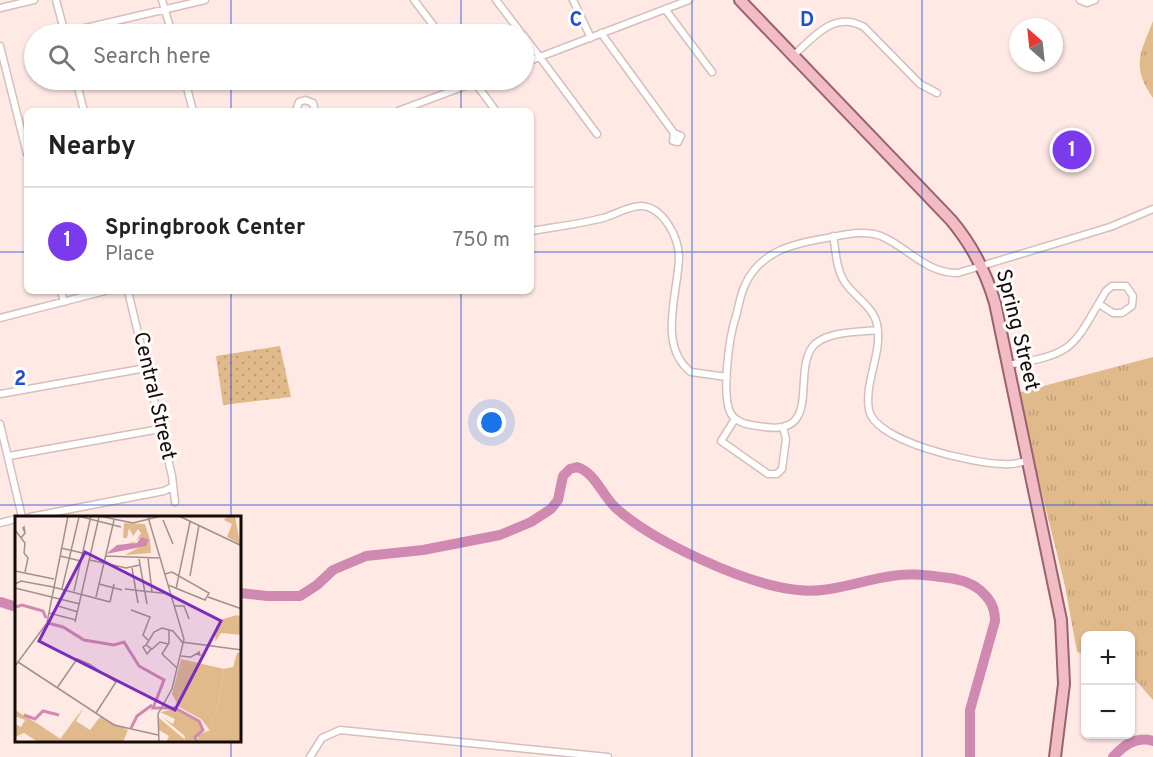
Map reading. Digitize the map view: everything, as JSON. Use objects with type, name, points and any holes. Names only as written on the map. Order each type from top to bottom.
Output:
[{"type":"main road","name":"Spring Street","points":[[741,0],[951,220],[964,235],[982,267],[995,303],[1026,461],[1055,587],[1064,653],[1064,684],[1055,757]]},
{"type":"street","points":[[0,8],[34,0]]},
{"type":"street","points":[[56,0],[62,24]]},
{"type":"street","points":[[162,0],[169,24]]},
{"type":"street","points":[[104,24],[205,0]]},
{"type":"street","points":[[414,0],[432,24]]},
{"type":"street","points":[[496,0],[515,24]]},
{"type":"street","points":[[573,0],[591,38]]},
{"type":"street","points":[[534,59],[689,0]]},
{"type":"street","points":[[1080,0],[1087,3],[1095,0]]},
{"type":"street","points":[[665,9],[712,72]]},
{"type":"street","points":[[794,55],[826,26],[841,21],[852,21],[864,27],[920,84],[937,93]]},
{"type":"street","points":[[601,33],[674,133]]},
{"type":"street","points":[[0,46],[4,75],[24,144]]},
{"type":"street","points":[[534,49],[597,134]]},
{"type":"street","points":[[79,90],[83,108]]},
{"type":"street","points":[[188,90],[192,108]]},
{"type":"street","points":[[406,108],[451,90]]},
{"type":"street","points":[[482,90],[494,108]]},
{"type":"street","points":[[297,108],[299,102],[308,100],[313,103],[314,108]]},
{"type":"street","points":[[534,230],[598,219],[639,206],[659,212],[666,220],[678,252],[672,327],[681,361],[691,372],[727,377]]},
{"type":"street","points":[[878,330],[833,336],[816,344],[807,360],[801,410],[792,423],[783,427],[749,425],[735,418],[725,401],[734,322],[742,292],[751,274],[765,259],[782,248],[833,236],[864,232],[882,237],[920,262],[942,272],[965,272],[1110,227],[1153,209]]},
{"type":"street","points":[[833,236],[841,274],[873,315],[878,330],[878,346],[868,405],[872,419],[879,427],[922,448],[999,464],[1026,461]]},
{"type":"street","points":[[1007,365],[1053,356],[1068,349],[1108,289],[1114,285],[1124,285],[1133,294],[1132,306],[1122,313],[1113,313],[1099,304]]},
{"type":"street","points":[[62,294],[64,302]]},
{"type":"street","points":[[0,318],[94,294]]},
{"type":"street","name":"Central Street","points":[[129,294],[174,483],[172,487],[175,502]]},
{"type":"street","points":[[0,394],[146,368]]},
{"type":"street","points":[[735,418],[721,441],[768,474],[776,474],[782,469],[786,438],[783,427]]},
{"type":"street","points":[[0,424],[22,516]]},
{"type":"street","points":[[9,456],[160,429]]},
{"type":"street","points":[[35,516],[164,491],[172,487]]},
{"type":"street","points":[[0,523],[15,519]]},
{"type":"street","points":[[310,757],[322,738],[340,730],[608,757]]},
{"type":"green space","points":[[1153,21],[1153,98],[1142,77],[1140,60],[1144,42]]},
{"type":"green space","points":[[280,346],[291,397],[223,405],[216,356]]},
{"type":"green space","points":[[1153,357],[1153,700],[1135,680],[1135,631],[1081,631],[1081,653],[1077,652],[1065,586],[1017,393]]},
{"type":"waterway","points":[[242,593],[300,596],[317,585],[333,570],[366,556],[423,550],[500,535],[531,522],[551,509],[558,500],[563,476],[570,469],[577,467],[589,474],[612,504],[633,522],[677,548],[753,580],[810,591],[892,576],[916,575],[957,579],[980,590],[991,604],[995,621],[970,710],[970,757]]},
{"type":"waterway","points":[[1,602],[15,607]]},
{"type":"waterway","points":[[1113,757],[1131,743],[1141,740],[1153,741]]},
{"type":"place","name":"Springbrook Center","points":[[1072,150]]}]
